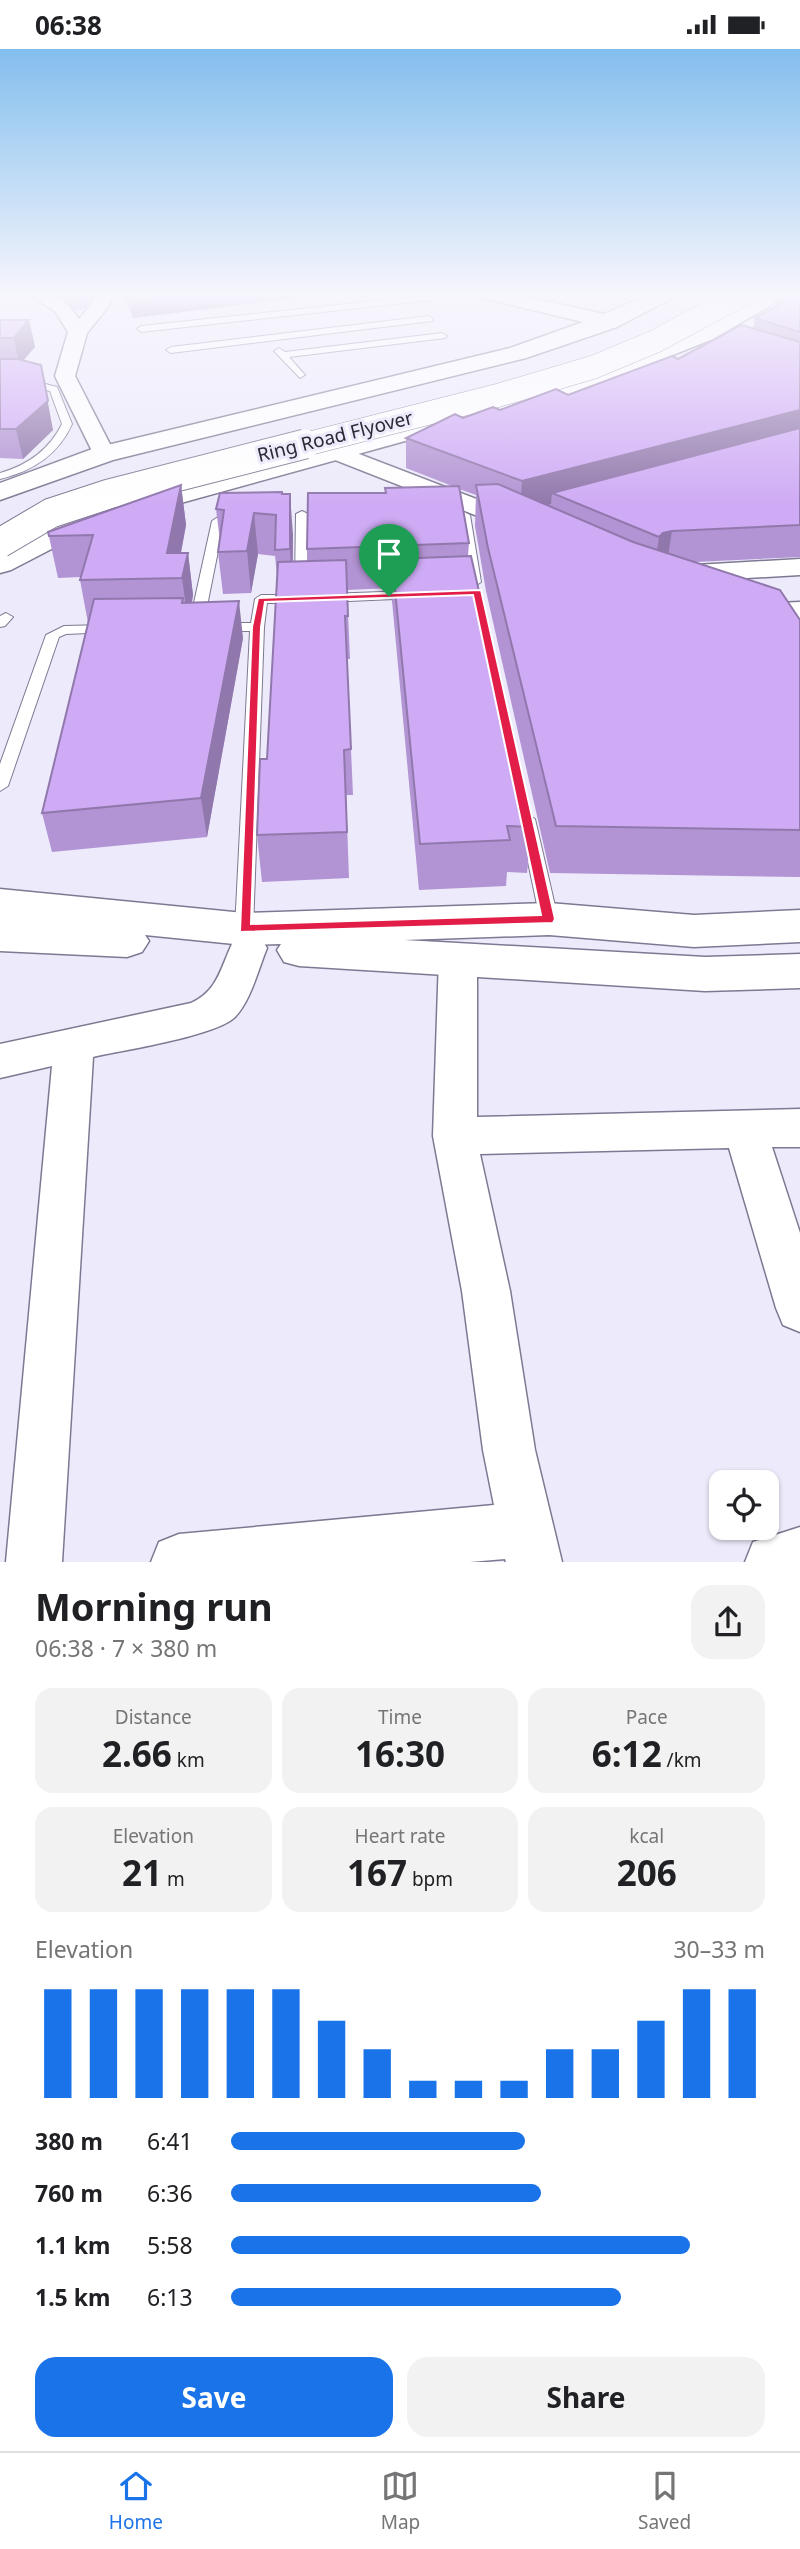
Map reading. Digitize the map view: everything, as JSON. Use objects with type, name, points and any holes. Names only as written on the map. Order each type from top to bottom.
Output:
[{"type":"main road","points":[[0,492],[104,454],[475,364]]},
{"type":"main road","name":"Ring Road Flyover","points":[[0,525],[36,505],[99,484],[483,388],[570,364]]},
{"type":"main road","name":"Ring Road Flyover","points":[[0,543],[51,513],[110,494],[496,396],[602,364]]},
{"type":"main road","points":[[0,564],[84,521],[564,390],[635,364]]},
{"type":"main road","points":[[0,904],[246,938],[458,958],[705,974],[800,971]]},
{"type":"main road","points":[[0,935],[246,938],[549,919],[694,931],[800,926]]},
{"type":"street","points":[[69,364],[65,376],[104,454]]},
{"type":"street","points":[[20,378],[65,376]]},
{"type":"street","points":[[333,451],[519,523],[543,525]]},
{"type":"street","points":[[800,566],[650,577],[759,609],[800,610]]},
{"type":"street","points":[[0,1062],[199,1017],[220,1007],[231,990],[246,938]]},
{"type":"street","points":[[179,1562],[531,1545],[509,1450],[486,1291],[456,1136],[458,958]]},
{"type":"street","points":[[34,1562],[74,1044]]},
{"type":"street","points":[[456,1136],[800,1128]]},
{"type":"street","points":[[746,1129],[800,1308]]},
{"type":"street","points":[[773,1562],[800,1555]]},
{"type":"lane","points":[[290,364],[300,375]]},
{"type":"lane","points":[[0,476],[30,468],[63,434],[67,425],[54,389],[20,378]]},
{"type":"lane","points":[[0,466],[60,468]]},
{"type":"lane","points":[[300,599],[302,514]]},
{"type":"lane","points":[[464,515],[477,592],[464,593]]},
{"type":"lane","points":[[218,521],[190,627],[257,627]]},
{"type":"lane","points":[[246,938],[257,627],[261,600],[423,594]]},
{"type":"lane","points":[[0,786],[53,635],[64,629],[117,628]]},
{"type":"lane","points":[[525,810],[549,919]]},
{"type":"building","points":[[0,364],[41,365],[48,401],[16,429],[0,429]]},
{"type":"building","points":[[652,364],[800,364],[800,410],[522,481],[406,438],[455,414],[463,418],[493,407],[500,410],[556,389],[568,395]]},
{"type":"building","points":[[800,428],[800,525],[672,531],[659,537],[552,493]]},
{"type":"building","points":[[498,484],[633,542],[780,590],[800,620],[800,830],[556,826],[488,548],[476,485]]},
{"type":"building","points":[[181,485],[167,553],[188,553],[182,578],[80,580],[93,535],[49,536],[48,532]]},
{"type":"building","points":[[459,486],[469,543],[307,549],[308,493],[386,493],[385,488]]},
{"type":"building","points":[[220,493],[290,494],[290,549],[275,550],[276,515],[254,513],[247,551],[218,552],[224,510],[216,509]]},
{"type":"building","points":[[471,556],[532,827],[507,826],[510,840],[420,844],[392,559]]},
{"type":"building","points":[[346,560],[348,616],[345,616],[351,749],[344,750],[347,832],[257,835],[260,759],[267,759],[278,562]]},
{"type":"building","points":[[183,598],[182,603],[239,601],[201,798],[42,813],[94,599]]},
{"type":"route","points":[[477,592],[549,919],[244,929],[257,627],[261,600],[389,596],[477,592]]}]
